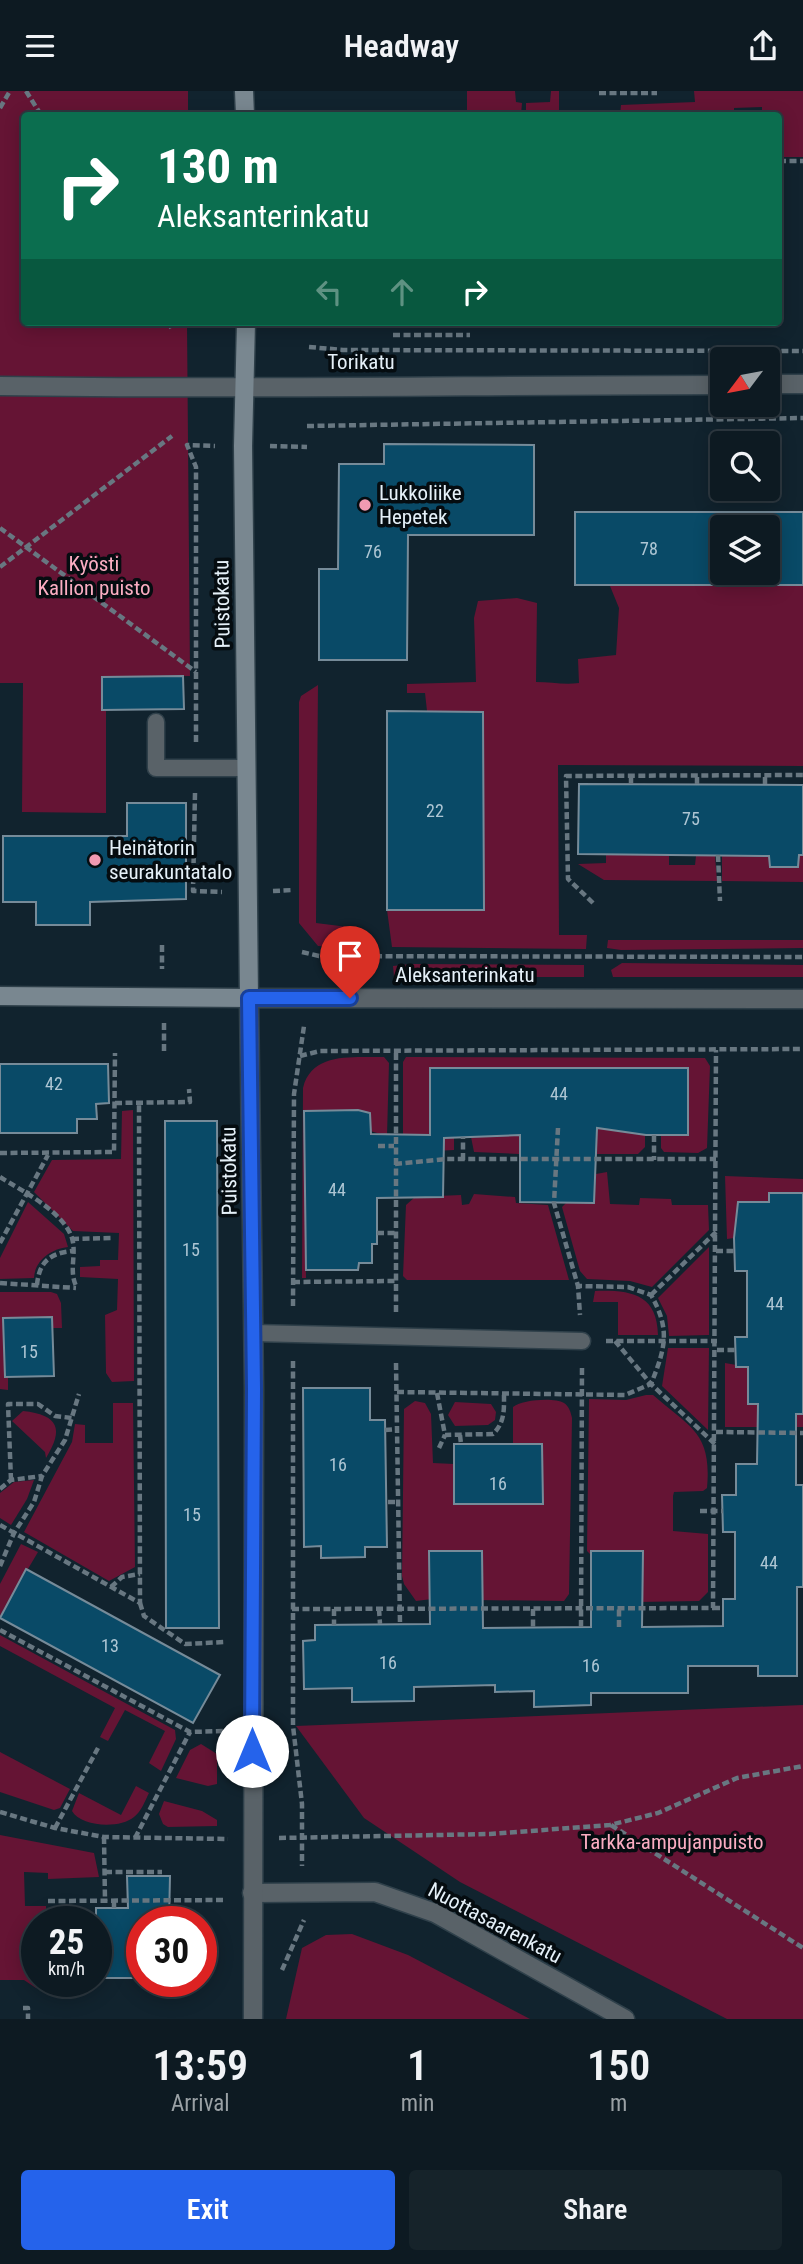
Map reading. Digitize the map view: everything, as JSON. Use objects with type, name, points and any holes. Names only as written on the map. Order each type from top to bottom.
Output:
[{"type":"main road","points":[[244,91],[244,112]]},
{"type":"main road","name":"Puistokatu","points":[[246,326],[243,446],[249,998]]},
{"type":"main road","name":"Aleksanterinkatu","points":[[0,996],[249,998]]},
{"type":"street","name":"Torikatu","points":[[0,386],[155,388],[246,385],[710,384]]},
{"type":"street","points":[[780,384],[803,384]]},
{"type":"street","name":"Aleksanterinkatu","points":[[249,998],[803,999]]},
{"type":"street","name":"Puistokatu","points":[[249,998],[254,1333],[251,1838],[253,2019]]},
{"type":"street","name":"Nuottasaarenkatu","points":[[252,1893],[375,1892],[435,1913],[625,2019]]},
{"type":"lane","points":[[156,722],[156,768],[247,768]]},
{"type":"lane","points":[[254,1333],[582,1341]]},
{"type":"path","points":[[0,108],[10,91]]},
{"type":"path","points":[[26,91],[39,112]]},
{"type":"path","points":[[599,93],[657,93]]},
{"type":"path","points":[[782,161],[803,160]]},
{"type":"path","points":[[170,326],[173,331]]},
{"type":"path","points":[[393,335],[470,335]]},
{"type":"path","points":[[309,347],[344,350],[803,351]]},
{"type":"path","points":[[307,426],[803,418]]},
{"type":"path","points":[[0,567],[172,436]]},
{"type":"path","points":[[187,445],[196,467],[197,672],[193,891]]},
{"type":"path","points":[[0,528],[197,672]]},
{"type":"path","points":[[697,775],[697,785]]},
{"type":"path","points":[[765,775],[765,785]]},
{"type":"path","points":[[593,903],[568,879],[566,776],[803,775]]},
{"type":"path","points":[[631,776],[631,784]]},
{"type":"path","points":[[718,855],[720,901]]},
{"type":"path","points":[[302,952],[319,956],[803,957]]},
{"type":"path","points":[[278,1979],[304,1921],[302,1837],[293,1725],[292,1609],[294,1094],[304,1036],[304,998]]},
{"type":"path","points":[[300,1056],[320,1051],[803,1049]]},
{"type":"path","points":[[713,1608],[717,1341],[716,1050]]},
{"type":"path","points":[[0,1153],[48,1155],[114,1152],[115,1053]]},
{"type":"path","points":[[115,1103],[190,1102],[189,1089]]},
{"type":"path","points":[[139,1103],[140,1603],[144,1616],[185,1644],[228,1642]]},
{"type":"path","points":[[558,1128],[554,1203],[578,1286],[582,1341],[581,1627]]},
{"type":"path","points":[[654,1135],[654,1160]]},
{"type":"path","points":[[463,1137],[463,1160]]},
{"type":"path","points":[[378,1146],[394,1146]]},
{"type":"path","points":[[0,1243],[48,1155]]},
{"type":"path","points":[[395,1164],[463,1160],[716,1159]]},
{"type":"path","points":[[0,1177],[55,1215],[72,1239],[72,1279],[77,1288],[0,1283]]},
{"type":"path","points":[[651,1295],[717,1231]]},
{"type":"path","points":[[377,1233],[395,1233]]},
{"type":"path","points":[[72,1239],[114,1238]]},
{"type":"path","points":[[37,1285],[38,1269],[43,1262],[59,1252],[72,1251]]},
{"type":"path","points":[[716,1251],[735,1251]]},
{"type":"path","points":[[293,1282],[395,1280]]},
{"type":"path","points":[[397,1392],[625,1395],[651,1384],[665,1341],[663,1316],[651,1295],[628,1286],[578,1286]]},
{"type":"path","points":[[582,1341],[717,1341]]},
{"type":"path","points":[[615,1341],[651,1384],[715,1445]]},
{"type":"path","points":[[716,1350],[736,1350]]},
{"type":"path","points":[[437,1393],[445,1435],[439,1448]]},
{"type":"path","points":[[0,1566],[14,1533],[34,1502],[42,1476],[65,1440],[79,1394]]},
{"type":"path","points":[[445,1435],[493,1434],[504,1415],[504,1394]]},
{"type":"path","points":[[11,1480],[8,1404],[38,1404],[55,1416],[72,1418]]},
{"type":"path","points":[[385,1430],[397,1429]]},
{"type":"path","points":[[716,1431],[803,1433]]},
{"type":"path","points":[[460,1435],[461,1444]]},
{"type":"path","points":[[0,1489],[11,1480],[42,1476]]},
{"type":"path","points":[[388,1502],[398,1502]]},
{"type":"path","points":[[700,1511],[723,1511]]},
{"type":"path","points":[[0,1525],[140,1603]]},
{"type":"path","points":[[111,1587],[122,1577],[140,1574]]},
{"type":"path","points":[[619,1608],[619,1627]]},
{"type":"path","points":[[292,1609],[723,1608]]},
{"type":"path","points":[[334,1609],[334,1625]]},
{"type":"path","points":[[379,1609],[380,1625]]},
{"type":"path","points":[[533,1609],[533,1627]]},
{"type":"path","points":[[0,1630],[190,1733],[227,1731]]},
{"type":"path","points":[[135,1838],[190,1733]]},
{"type":"path","points":[[55,1828],[98,1748]]},
{"type":"path","points":[[0,1812],[55,1828],[104,1837],[251,1838],[478,1834],[610,1825],[658,1813],[737,1778],[803,1766]]},
{"type":"path","points":[[610,1825],[803,1948]]},
{"type":"path","points":[[104,1837],[105,1901]]},
{"type":"path","points":[[105,1872],[162,1872]]},
{"type":"path","points":[[48,1901],[227,1900]]},
{"type":"path","points":[[114,1901],[114,1908]]},
{"type":"path","points":[[23,2008],[28,2008],[28,2019]]},
{"type":"green space","name":"Kyösti Kallion puisto","points":[[0,91],[188,91],[188,112],[21,112],[21,326],[187,326],[190,676],[102,677],[102,709],[106,711],[106,813],[22,812],[23,683],[0,683]]},
{"type":"green space","points":[[467,91],[515,91],[516,102],[522,103],[521,112],[467,112]]},
{"type":"green space","points":[[551,91],[559,91],[559,112],[526,112],[526,103],[550,102]]},
{"type":"green space","points":[[694,91],[803,91],[803,157],[782,157],[782,112],[762,112],[762,107],[734,108],[734,112],[620,112],[621,105],[695,102]]},
{"type":"green space","points":[[803,585],[803,766],[558,765],[559,935],[587,935],[586,949],[392,947],[387,910],[484,910],[483,712],[427,711],[425,693],[407,693],[407,684],[476,682],[474,618],[478,601],[517,598],[537,603],[536,682],[573,684],[579,683],[578,659],[616,655],[619,608],[610,586]]},
{"type":"green space","points":[[318,685],[316,923],[348,927],[358,938],[355,948],[318,946],[299,923],[299,702],[301,696]]},
{"type":"green space","points":[[606,854],[669,854],[669,865],[695,865],[696,856],[715,856],[717,881],[604,880],[578,864],[606,863]]},
{"type":"green space","points":[[799,855],[803,855],[803,882],[722,881],[722,856],[769,856],[770,866],[798,867]]},
{"type":"green space","points":[[608,940],[803,940],[803,948],[621,950],[607,948]]},
{"type":"green space","points":[[622,963],[803,965],[803,977],[613,977],[611,970]]},
{"type":"green space","points":[[584,965],[584,977],[394,977],[393,966]]},
{"type":"green space","points":[[348,1057],[384,1057],[389,1063],[387,1136],[304,1111],[306,1278],[302,1278],[303,1088],[308,1076],[325,1062]]},
{"type":"green space","points":[[406,1057],[705,1058],[710,1066],[707,1148],[698,1153],[664,1152],[661,1148],[661,1135],[688,1121],[688,1068],[430,1068],[430,1119],[454,1128],[454,1150],[414,1152],[403,1135],[403,1062]]},
{"type":"green space","points":[[133,1110],[134,1381],[112,1382],[106,1373],[105,1315],[117,1310],[118,1279],[80,1277],[80,1267],[100,1266],[100,1260],[118,1260],[119,1233],[73,1231],[34,1192],[52,1160],[121,1159],[122,1111]]},
{"type":"green space","points":[[549,1128],[541,1155],[474,1152],[471,1137]]},
{"type":"green space","points":[[565,1128],[645,1128],[645,1147],[638,1154],[569,1154]]},
{"type":"green space","points":[[607,1172],[610,1204],[639,1205],[640,1198],[671,1199],[672,1205],[708,1205],[709,1230],[652,1287],[630,1281],[587,1279],[580,1271],[562,1207],[567,1202],[594,1203],[596,1174]]},
{"type":"green space","points":[[725,1176],[803,1179],[803,1203],[788,1193],[770,1193],[769,1202],[734,1238],[727,1239]]},
{"type":"green space","points":[[474,1194],[515,1197],[516,1203],[548,1205],[569,1280],[407,1280],[403,1276],[406,1205],[415,1197],[461,1195],[462,1205],[469,1204]]},
{"type":"green space","points":[[28,1202],[64,1234],[68,1247],[45,1257],[37,1266],[34,1278],[0,1279],[0,1258]]},
{"type":"green space","points":[[709,1247],[709,1335],[669,1336],[667,1316],[658,1298]]},
{"type":"green space","points":[[595,1291],[620,1292],[640,1297],[653,1311],[658,1335],[618,1335],[618,1302],[593,1302]]},
{"type":"green space","points":[[0,1292],[51,1292],[57,1294],[61,1303],[62,1328],[52,1328],[52,1317],[3,1318],[8,1390],[0,1389]]},
{"type":"green space","points":[[668,1348],[709,1348],[708,1430],[662,1386]]},
{"type":"green space","points":[[725,1363],[748,1367],[770,1404],[803,1414],[803,1427],[725,1427]]},
{"type":"green space","points":[[653,1395],[688,1424],[702,1443],[706,1455],[707,1488],[703,1491],[674,1492],[673,1496],[673,1531],[708,1534],[708,1592],[699,1601],[637,1602],[643,1584],[643,1551],[591,1551],[591,1555],[587,1551],[589,1399],[626,1400]]},
{"type":"green space","points":[[546,1400],[559,1401],[567,1406],[572,1418],[569,1594],[564,1601],[477,1600],[483,1583],[482,1551],[429,1551],[432,1599],[416,1601],[404,1584],[402,1576],[404,1409],[415,1401],[425,1403],[431,1414],[433,1463],[454,1464],[454,1504],[542,1504],[542,1444],[513,1444],[513,1407],[530,1401]]},
{"type":"green space","points":[[455,1402],[491,1404],[496,1412],[495,1420],[488,1425],[455,1426],[448,1415]]},
{"type":"green space","points":[[113,1403],[133,1403],[135,1567],[109,1581],[24,1532],[72,1442],[75,1424],[85,1425],[85,1443],[113,1443]]},
{"type":"green space","points":[[23,1411],[44,1416],[55,1425],[55,1439],[46,1458],[45,1452],[12,1421]]},
{"type":"green space","points":[[34,1480],[27,1499],[11,1525],[0,1518],[0,1493],[14,1482]]},
{"type":"green space","points":[[21,1544],[38,1552],[0,1616],[0,1584]]},
{"type":"green space","points":[[0,1635],[175,1730],[176,1739],[161,1771],[149,1763],[165,1731],[125,1710],[108,1741],[100,1737],[115,1708],[0,1646]]},
{"type":"green space","name":"Tarkka-ampujanpuisto","points":[[803,1705],[803,2019],[727,2019],[460,1882],[364,1818],[296,1726]]},
{"type":"green space","points":[[201,1744],[217,1754],[217,1784],[208,1786],[176,1778],[190,1750]]},
{"type":"green space","points":[[0,1752],[70,1789],[60,1808],[54,1810],[0,1792]]},
{"type":"green space","points":[[136,1786],[149,1793],[139,1812],[128,1821],[101,1825],[84,1820],[72,1811],[79,1793],[121,1815]]},
{"type":"green space","points":[[164,1801],[202,1811],[217,1820],[217,1826],[168,1827],[163,1824],[159,1814]]},
{"type":"green space","points":[[0,1835],[94,1853],[99,1877],[48,1879],[48,1873],[24,1872],[21,1980],[0,1980]]},
{"type":"green space","points":[[352,1934],[408,1955],[530,2019],[286,2019],[302,1948],[326,1935]]},
{"type":"building","points":[[384,444],[534,445],[534,535],[408,535],[407,660],[319,660],[319,569],[338,569],[339,464],[384,464]]},
{"type":"building","points":[[575,512],[803,512],[803,585],[780,585],[780,515],[710,515],[710,585],[575,585]]},
{"type":"building","points":[[183,676],[184,709],[102,710],[102,677]]},
{"type":"building","points":[[387,711],[483,712],[484,910],[387,910]]},
{"type":"building","points":[[579,784],[803,785],[803,855],[799,855],[798,867],[770,867],[769,856],[578,854]]},
{"type":"building","name":"Heinätorin seurakuntatalo","points":[[127,803],[186,803],[186,899],[90,902],[90,925],[36,925],[36,902],[3,902],[3,836],[127,836]]},
{"type":"building","points":[[0,1064],[108,1064],[109,1103],[96,1104],[97,1119],[77,1119],[77,1133],[0,1133]]},
{"type":"building","points":[[430,1068],[688,1068],[688,1135],[646,1135],[597,1128],[594,1203],[520,1202],[520,1135],[444,1138],[443,1197],[377,1198],[377,1244],[372,1244],[372,1263],[359,1263],[358,1270],[306,1270],[304,1111],[358,1110],[370,1113],[371,1134],[430,1135]]},
{"type":"building","points":[[165,1121],[217,1121],[219,1628],[166,1628]]},
{"type":"building","points":[[769,1193],[803,1193],[803,1414],[796,1414],[796,1485],[803,1485],[803,1587],[797,1587],[797,1676],[758,1676],[758,1666],[688,1666],[688,1693],[591,1693],[591,1705],[534,1707],[534,1691],[495,1692],[495,1685],[414,1687],[414,1701],[352,1702],[352,1688],[304,1689],[303,1641],[315,1640],[315,1625],[430,1624],[429,1551],[482,1551],[483,1628],[591,1627],[591,1551],[643,1551],[642,1627],[723,1626],[723,1599],[735,1599],[735,1532],[723,1532],[722,1495],[736,1495],[736,1464],[757,1464],[758,1404],[748,1404],[748,1367],[736,1367],[735,1337],[747,1337],[747,1271],[735,1271],[734,1238],[738,1202],[769,1202]]},
{"type":"building","points":[[52,1317],[54,1376],[5,1377],[3,1318]]},
{"type":"building","points":[[303,1388],[370,1388],[370,1420],[385,1420],[387,1547],[365,1547],[365,1557],[321,1558],[321,1546],[304,1547]]},
{"type":"building","points":[[454,1444],[542,1444],[543,1504],[454,1504]]},
{"type":"building","points":[[26,1569],[220,1675],[193,1723],[0,1618]]},
{"type":"building","points":[[127,1876],[170,1876],[169,1906],[128,1906]]},
{"type":"building","points":[[112,1908],[126,1908],[126,1978],[112,1978]]},
{"type":"place","name":"Lukkoliike Hepetek","points":[[365,505]]},
{"type":"place","name":"Heinätorin seurakuntatalo","points":[[95,860]]},
{"type":"route","points":[[252,1751],[254,1389],[249,998],[350,998]]}]
